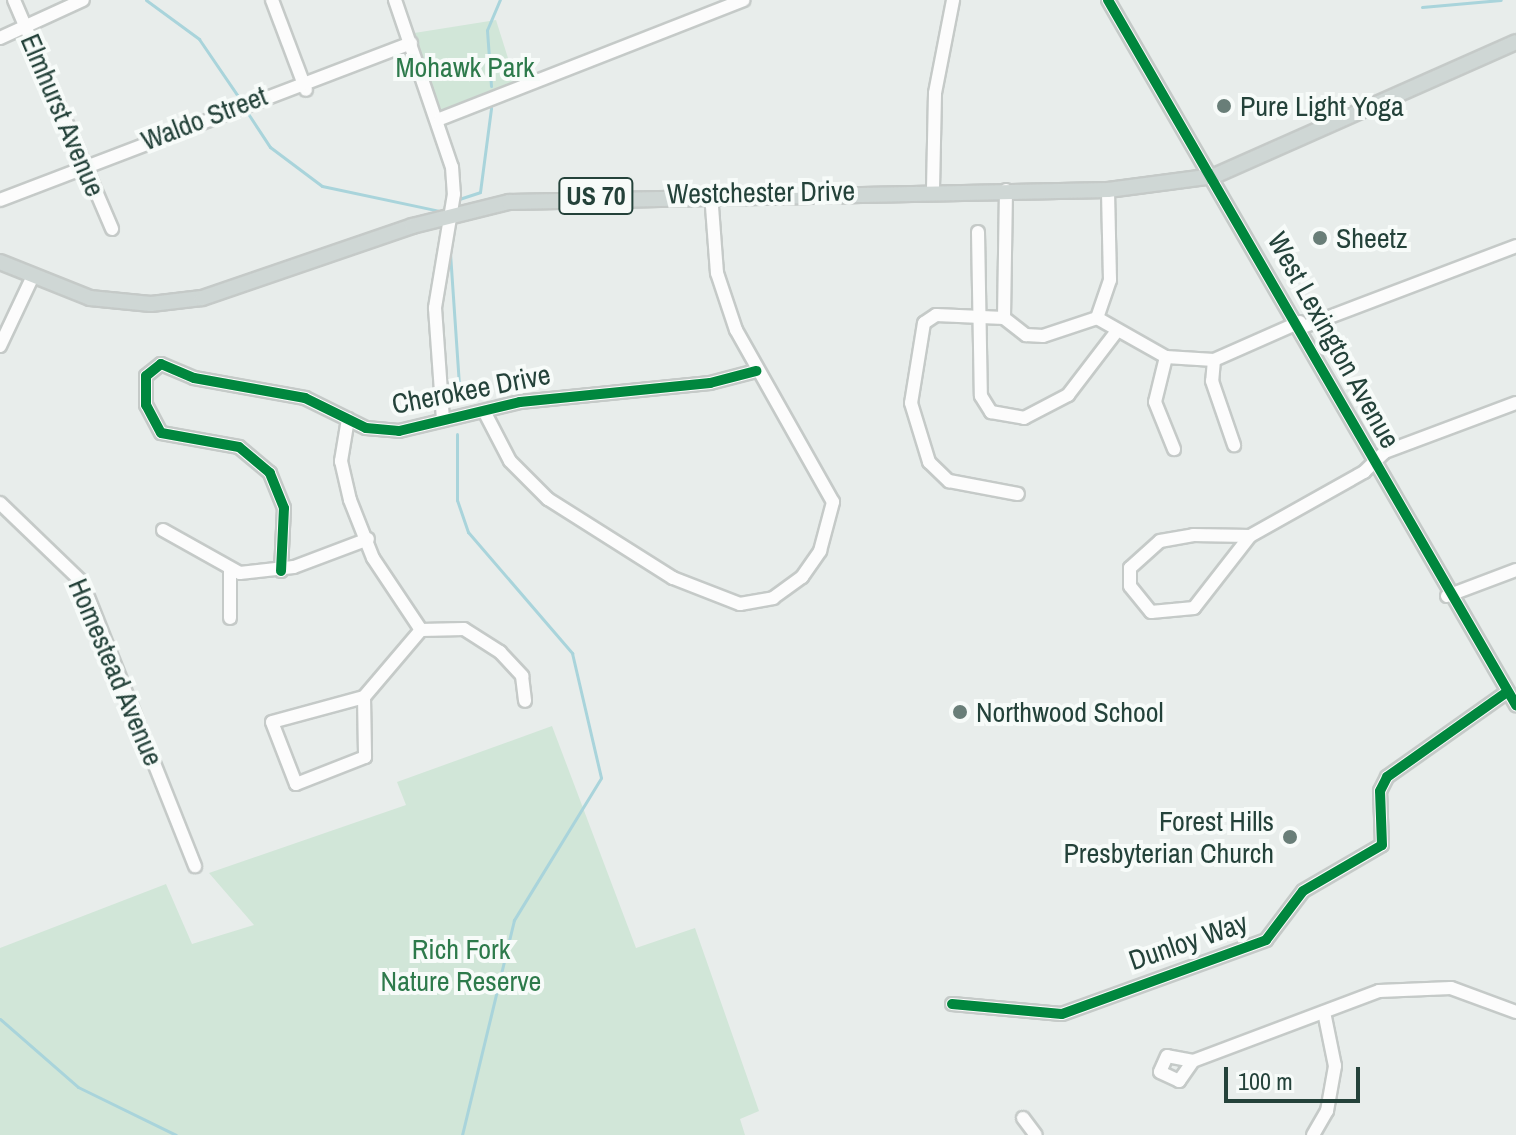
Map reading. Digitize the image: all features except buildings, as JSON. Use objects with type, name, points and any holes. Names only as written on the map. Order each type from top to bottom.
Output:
[{"type":"main road","name":"Westchester Drive","points":[[0,262],[31,280],[90,298],[151,304],[202,298],[449,215],[559,197],[933,189],[1108,190],[1214,176],[1516,42]]},
{"type":"street","name":"Elmhurst Avenue","points":[[14,0],[112,229]]},
{"type":"street","points":[[0,38],[83,0]]},
{"type":"street","points":[[272,0],[305,85]]},
{"type":"street","points":[[395,0],[440,119],[453,180],[435,308],[443,420]]},
{"type":"street","points":[[440,119],[744,0]]},
{"type":"street","points":[[933,189],[935,93],[953,0]]},
{"type":"street","name":"West Lexington Avenue","points":[[1108,0],[1149,80],[1214,176],[1301,324],[1447,596],[1516,705]]},
{"type":"street","name":"Waldo Street","points":[[0,200],[83,165],[305,85],[411,43]]},
{"type":"street","points":[[1004,318],[1006,190]]},
{"type":"street","points":[[1097,318],[1110,280],[1108,190]]},
{"type":"street","points":[[484,411],[526,480],[592,532],[673,578],[727,602],[755,604],[802,577],[834,517],[827,490],[756,371],[717,273],[711,193]]},
{"type":"street","points":[[978,232],[981,396],[991,412],[1012,419],[1068,395],[1117,331]]},
{"type":"street","points":[[1097,318],[1166,357],[1214,360],[1301,324],[1516,246]]},
{"type":"street","points":[[0,346],[31,280]]},
{"type":"street","points":[[1018,494],[949,481],[929,462],[918,435],[911,403],[924,323],[936,315],[1004,318],[1026,335],[1043,336],[1097,318]]},
{"type":"street","points":[[1166,357],[1155,402],[1174,449]]},
{"type":"street","points":[[1214,360],[1212,381],[1234,445]]},
{"type":"street","name":"Cherokee Drive","points":[[281,571],[284,508],[270,473],[239,447],[161,433],[146,405],[146,376],[158,366],[263,386],[383,430],[484,411],[756,371]]},
{"type":"street","points":[[1250,536],[1160,541],[1130,567],[1130,586],[1151,612],[1194,608],[1250,536],[1374,461],[1516,403]]},
{"type":"street","points":[[348,419],[341,461],[368,539],[421,630]]},
{"type":"street","name":"Homestead Avenue","points":[[0,503],[82,582],[195,866]]},
{"type":"street","points":[[163,530],[230,570],[281,571],[368,539]]},
{"type":"street","points":[[230,570],[230,618]]},
{"type":"street","points":[[1447,596],[1516,570]]},
{"type":"street","points":[[364,697],[365,757],[296,784],[272,722],[364,697],[421,630],[464,629],[500,652],[522,676],[525,701]]},
{"type":"street","name":"Dunloy Way","points":[[952,1004],[1062,1014],[1266,940],[1303,891],[1382,845],[1380,791],[1387,777],[1507,692]]},
{"type":"street","points":[[1193,1061],[1379,991],[1419,985],[1451,988],[1516,1012]]},
{"type":"street","points":[[1313,1135],[1327,1111],[1335,1066],[1324,1012]]},
{"type":"street","points":[[1023,1118],[1036,1135]]},
{"type":"green space","name":"Mohawk Park","points":[[496,20],[518,90],[440,119],[408,34]]},
{"type":"green space","name":"Rich Fork Nature Reserve","points":[[552,726],[636,948],[695,928],[759,1111],[740,1119],[745,1135],[0,1135],[0,948],[166,884],[192,944],[254,925],[209,873],[406,805],[397,782]]},
{"type":"waterway","points":[[146,0],[199,39],[244,105]]},
{"type":"waterway","points":[[491,86],[487,30],[500,0]]},
{"type":"waterway","points":[[1422,7],[1501,0]]},
{"type":"waterway","points":[[456,200],[480,192],[491,108]]},
{"type":"waterway","points":[[247,112],[270,147],[322,186],[440,211]]},
{"type":"waterway","points":[[450,253],[460,398]]},
{"type":"waterway","points":[[457,434],[457,500],[468,532],[572,653],[601,778],[514,920],[462,1135]]},
{"type":"waterway","points":[[0,1019],[78,1087],[176,1135]]},
{"type":"cycle path","points":[[1108,0],[1516,705]]},
{"type":"cycle path","points":[[281,571],[284,508],[270,473],[239,447],[161,433],[146,405],[146,376],[161,364],[194,378],[305,398],[366,428],[399,431],[520,402],[710,383],[756,371]]},
{"type":"cycle path","points":[[952,1004],[1062,1014],[1266,940],[1303,891],[1382,845],[1380,791],[1387,777],[1507,692]]},
{"type":"place","name":"Pure Light Yoga","points":[[1224,106]]},
{"type":"place","name":"Sheetz","points":[[1320,238]]},
{"type":"place","name":"Northwood School","points":[[960,712]]},
{"type":"place","name":"Forest Hills Presbyterian Church","points":[[1290,837]]}]
